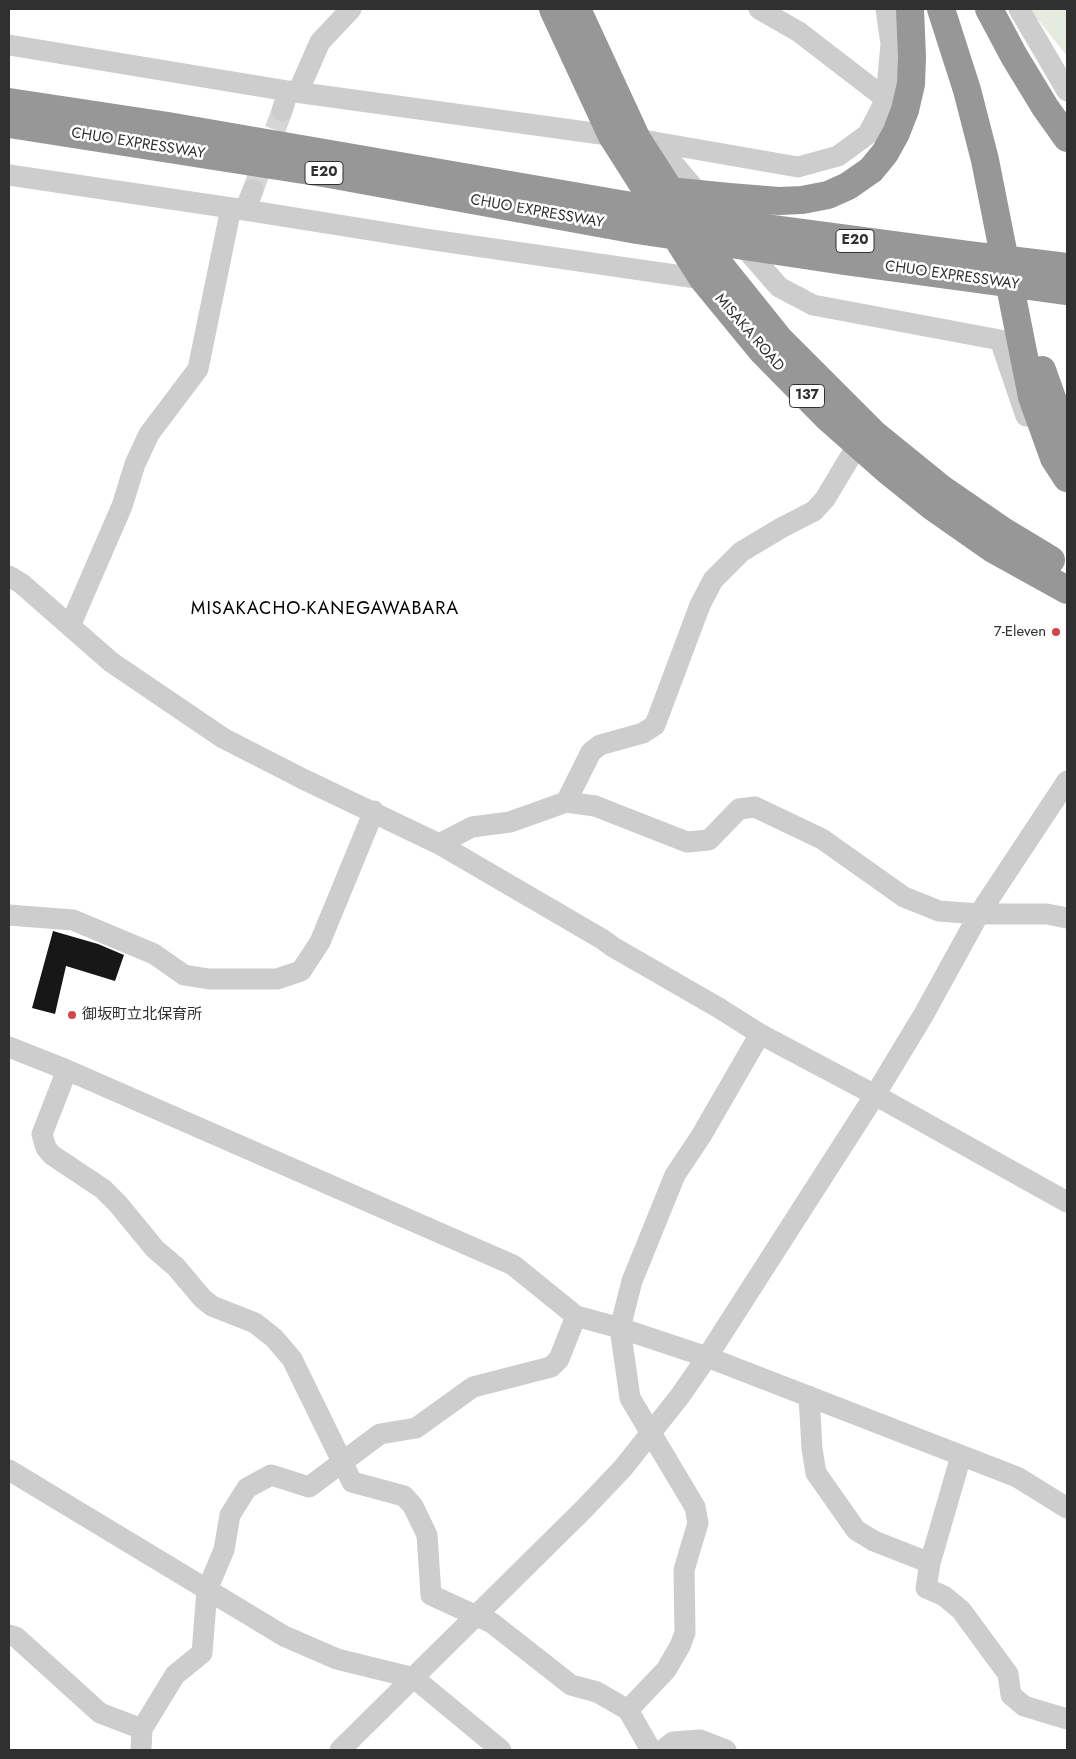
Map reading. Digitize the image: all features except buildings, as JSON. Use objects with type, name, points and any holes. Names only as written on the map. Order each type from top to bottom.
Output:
[{"type":"highway","name":"MISAKA ROAD","points":[[553,9],[635,139],[711,254],[780,340],[873,433],[942,489],[1002,531],[1067,569]]},
{"type":"highway","name":"MISAKA ROAD","points":[[577,9],[635,139],[703,279],[763,352],[827,417],[887,470],[933,507],[993,549],[1067,590]]},
{"type":"highway","points":[[627,207],[729,197],[779,201],[802,200],[828,195],[848,186],[870,170],[885,154],[905,110],[911,84],[910,9]]},
{"type":"highway","points":[[941,9],[967,90],[985,160],[1032,398],[1054,458],[1067,478]]},
{"type":"highway","points":[[957,9],[981,86],[1001,160],[1020,245],[1040,366],[1067,440]]},
{"type":"highway","points":[[989,9],[1014,56],[1067,138]]},
{"type":"highway","name":"CHUO EXPRESSWAY","points":[[9,102],[168,126],[450,176],[472,168],[859,264],[971,276],[1065,279]]},
{"type":"highway","name":"CHUO EXPRESSWAY","points":[[9,124],[320,173],[627,207]]},
{"type":"highway","name":"CHUO EXPRESSWAY","points":[[746,236],[971,276]]},
{"type":"highway","points":[[971,276],[1067,304]]},
{"type":"street","points":[[282,111],[320,42],[351,9]]},
{"type":"street","points":[[759,9],[799,32],[886,99]]},
{"type":"street","points":[[9,45],[293,92],[635,139],[798,167],[838,156],[868,134],[886,99],[891,44],[886,9]]},
{"type":"street","points":[[1019,9],[1067,91]]},
{"type":"street","points":[[635,139],[779,287],[813,305],[1000,340],[1028,425],[1057,480],[1067,492]]},
{"type":"street","points":[[9,175],[243,203],[426,239],[703,279]]},
{"type":"street","points":[[70,626],[122,506],[135,464],[149,434],[198,369],[243,203]]},
{"type":"street","points":[[566,802],[591,752],[600,745],[643,733],[655,725],[700,605],[713,580],[741,552],[814,511],[825,499],[858,444]]},
{"type":"street","points":[[9,576],[22,584],[111,662],[222,738],[302,779],[374,811],[439,844],[760,1034],[875,1095],[1067,1202]]},
{"type":"street","points":[[340,1750],[596,1496],[623,1468],[650,1435],[707,1357],[875,1095],[924,1014],[979,914],[1067,781]]},
{"type":"street","points":[[439,844],[472,827],[510,822],[566,802],[595,806],[687,842],[709,840],[740,809],[755,807],[822,839],[904,897],[939,911],[979,914],[1047,914],[1067,918]]},
{"type":"street","points":[[9,915],[73,920],[154,954],[184,975],[209,979],[277,979],[301,971],[320,942],[374,811]]},
{"type":"street","points":[[628,1710],[666,1670],[685,1633],[684,1570],[698,1523],[695,1507],[650,1435],[630,1398],[620,1328],[632,1281],[675,1175],[701,1136],[760,1034]]},
{"type":"street","points":[[9,1047],[67,1070],[513,1265],[576,1316],[620,1328],[707,1357],[809,1396],[1016,1477],[1067,1508]]},
{"type":"street","points":[[67,1070],[42,1134],[46,1148],[108,1194],[155,1249],[176,1267],[203,1299],[212,1306],[256,1323],[274,1338],[292,1359],[352,1482],[404,1496],[413,1506],[427,1535],[431,1594],[492,1623],[571,1685],[597,1692],[628,1710],[651,1750]]},
{"type":"street","points":[[141,1750],[142,1729],[176,1675],[202,1653],[207,1590],[224,1550],[230,1515],[247,1488],[271,1475],[309,1487],[380,1434],[416,1428],[473,1387],[551,1367],[559,1359],[576,1316]]},
{"type":"street","points":[[809,1396],[812,1449],[816,1473],[856,1530],[874,1541],[930,1563]]},
{"type":"street","points":[[962,1456],[930,1563],[926,1588],[944,1596],[962,1610],[1008,1674],[1010,1695],[1024,1706],[1067,1719]]},
{"type":"street","points":[[9,1470],[293,1640],[337,1658],[414,1678],[501,1750]]},
{"type":"street","points":[[9,1635],[16,1637],[100,1713],[142,1729]]},
{"type":"street","points":[[663,1750],[674,1742],[700,1740],[726,1750]]},
{"type":"shaded area","points":[[1030,9],[1067,9],[1067,56],[1031,11]]},
{"type":"tunnel","points":[[253,190],[282,111]]},
{"type":"place","name":"7-Eleven","points":[[1056,632]]},
{"type":"place","name":"御坂町立北保育所","points":[[72,1015]]},
{"type":"district","name":"MISAKACHO-KANEGAWABARA","points":[[325,610]]}]
